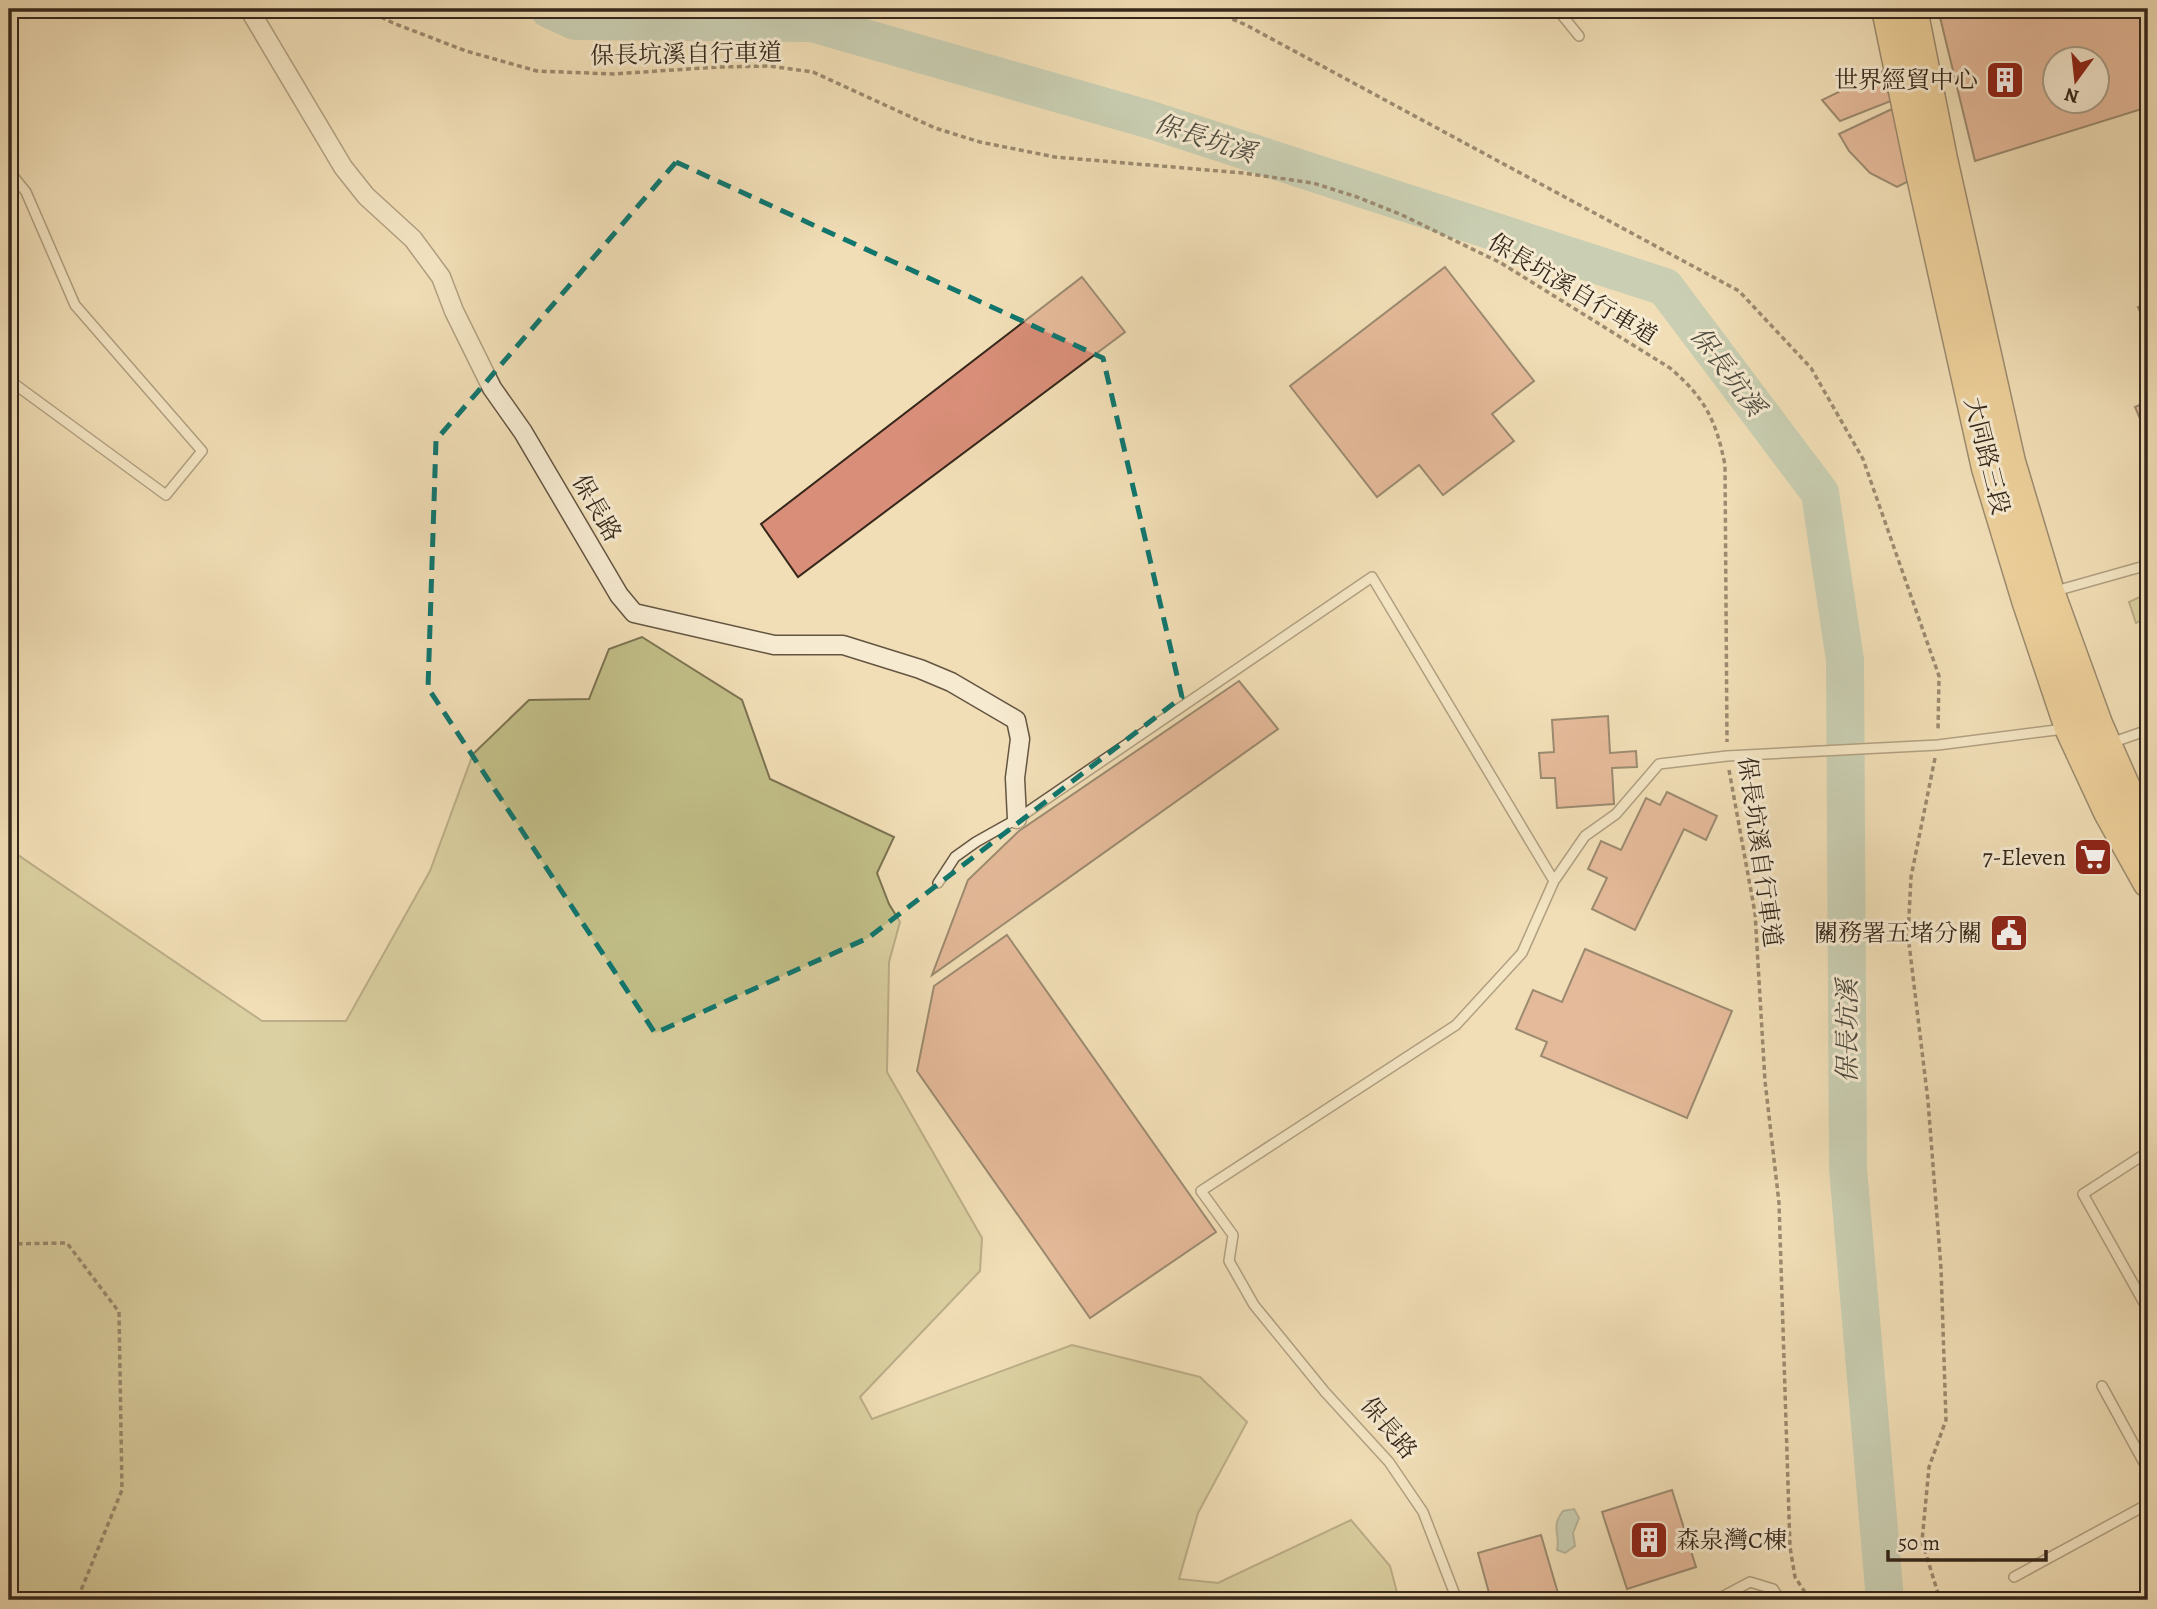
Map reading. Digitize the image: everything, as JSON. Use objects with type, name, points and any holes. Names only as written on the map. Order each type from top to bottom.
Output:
[{"type":"main road","name":"大同路三段","points":[[1887,9],[1987,468],[2091,732],[2109,812],[2148,882]]},
{"type":"main road","name":"大同路三段","points":[[1912,9],[1942,159],[2038,596]]},
{"type":"main road","name":"大同路三段","points":[[2091,732],[2148,833]]},
{"type":"street","name":"保長路","points":[[249,9],[343,167],[366,196],[413,239],[441,277],[454,311],[492,388],[523,432],[620,595],[634,612],[774,645],[843,645],[920,669],[951,682],[1016,720],[1020,739],[1015,778],[1017,819]]},
{"type":"lane","points":[[1557,9],[1579,36]]},
{"type":"lane","points":[[9,171],[26,192],[75,305],[202,451],[166,495],[9,380]]},
{"type":"lane","points":[[2038,596],[2148,565]]},
{"type":"lane","points":[[938,883],[955,857],[976,842],[1017,819],[1372,577],[1554,881],[1585,836],[1616,814],[1659,764],[1727,756],[2148,730]]},
{"type":"lane","name":"保長路","points":[[1457,1600],[1423,1512],[1389,1462],[1325,1392],[1254,1305],[1229,1261],[1233,1235],[1201,1191],[1456,1025],[1522,953],[1554,881]]},
{"type":"lane","points":[[2148,1152],[2082,1194],[2148,1310]]},
{"type":"lane","points":[[2102,1386],[2148,1470]]},
{"type":"lane","points":[[2014,1577],[2148,1504]]},
{"type":"lane","points":[[1716,1600],[1750,1582],[1773,1589],[1780,1600]]},
{"type":"path","name":"保長坑溪自行車道","points":[[366,9],[393,23],[467,51],[537,71],[613,74],[769,66],[813,72],[935,128],[980,142],[1055,157],[1243,173],[1313,183],[1402,215],[1501,263],[1670,368],[1691,386],[1719,435],[1725,465],[1727,756],[1755,913],[1765,1081],[1779,1203],[1790,1547],[1795,1577],[1810,1600]]},
{"type":"path","points":[[1209,9],[1270,38],[1739,290],[1811,368],[1863,459],[1939,676],[1938,745],[1911,877],[1908,935],[1928,1101],[1942,1296],[1946,1420],[1929,1467],[1922,1541],[1940,1600]]},
{"type":"path","points":[[9,1244],[67,1243],[119,1311],[122,1490],[77,1600]]},
{"type":"highlighted area","points":[[676,162],[1103,358],[1182,697],[868,938],[655,1033],[428,688],[436,440]]},
{"type":"shaded area","points":[[2148,593],[2148,616],[2136,623],[2129,602]]},
{"type":"shaded area","points":[[642,637],[742,700],[770,779],[894,837],[877,873],[889,904],[900,922],[889,962],[887,1072],[982,1238],[980,1271],[860,1397],[872,1419],[1072,1345],[1200,1377],[1247,1422],[1198,1513],[1179,1579],[1218,1583],[1351,1520],[1390,1566],[1399,1600],[9,1600],[9,849],[262,1021],[346,1021],[430,871],[473,754],[529,700],[589,699],[609,649]]},
{"type":"shaded area","points":[[1574,1509],[1579,1518],[1573,1533],[1575,1546],[1565,1553],[1557,1550],[1557,1522],[1563,1511]]},
{"type":"building","name":"世界經貿中心","points":[[1938,9],[2148,9],[2148,107],[1975,161]]},
{"type":"building","points":[[1882,71],[1891,101],[1840,121],[1822,100]]},
{"type":"building","points":[[1892,109],[1911,180],[1897,187],[1870,173],[1849,151],[1839,134]]},
{"type":"building","points":[[1445,267],[1534,381],[1492,414],[1514,441],[1443,495],[1419,465],[1377,497],[1290,386]]},
{"type":"building","points":[[1082,277],[1125,332],[798,577],[761,524]]},
{"type":"building","points":[[2148,303],[2148,330],[2138,307]]},
{"type":"building","points":[[2148,401],[2148,437],[2135,407]]},
{"type":"building","points":[[1239,681],[1278,729],[932,975],[968,880],[1019,831]]},
{"type":"building","points":[[1608,716],[1610,753],[1636,751],[1637,767],[1612,768],[1614,804],[1557,808],[1555,778],[1541,778],[1539,753],[1554,752],[1552,720]]},
{"type":"building","points":[[1667,792],[1717,816],[1706,840],[1684,829],[1635,930],[1592,909],[1607,878],[1588,869],[1601,841],[1621,850],[1646,798],[1660,805]]},
{"type":"building","points":[[1007,935],[1216,1232],[1090,1318],[917,1071],[934,986]]},
{"type":"building","points":[[1585,949],[1732,1011],[1687,1118],[1541,1056],[1547,1042],[1516,1029],[1533,990],[1562,1002]]},
{"type":"building","name":"森泉灣C棟","points":[[1672,1490],[1696,1567],[1627,1589],[1602,1512]]},
{"type":"building","points":[[1541,1535],[1560,1600],[1491,1600],[1478,1553]]},
{"type":"waterway","name":"保長坑溪","points":[[549,9],[575,21],[812,23],[1151,120],[1665,287],[1820,493],[1845,660],[1848,1168],[1885,1600]]},
{"type":"place","name":"世界經貿中心","points":[[2005,80]]},
{"type":"place","name":"7-Eleven","points":[[2093,857]]},
{"type":"place","name":"關務署五堵分關","points":[[2009,933]]},
{"type":"place","name":"森泉灣C棟","points":[[1649,1540]]}]
